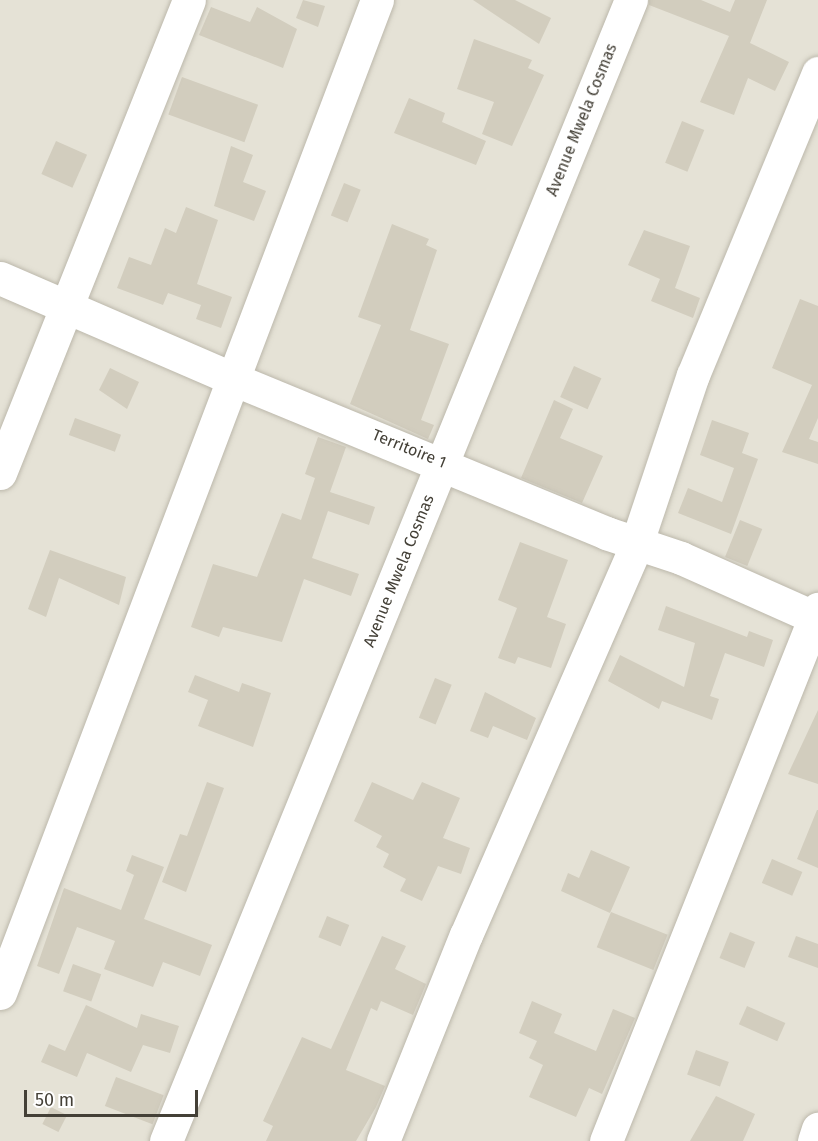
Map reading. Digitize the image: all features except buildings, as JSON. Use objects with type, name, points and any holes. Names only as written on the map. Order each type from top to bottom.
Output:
[{"type":"street","points":[[0,472],[69,310],[189,0]]},
{"type":"street","points":[[0,993],[377,0]]},
{"type":"street","name":"Avenue Mwela Cosmas","points":[[166,1141],[631,0]]},
{"type":"street","points":[[383,1141],[466,935],[636,545],[693,375],[818,73]]},
{"type":"street","name":"Territoire 1","points":[[0,278],[69,310],[233,379],[443,462],[636,545],[681,558],[817,615]]},
{"type":"street","points":[[606,1141],[817,615]]},
{"type":"street","points":[[814,1141],[818,1129]]},
{"type":"shaded area","points":[[0,0],[818,0],[818,1141],[0,1141]]}]
